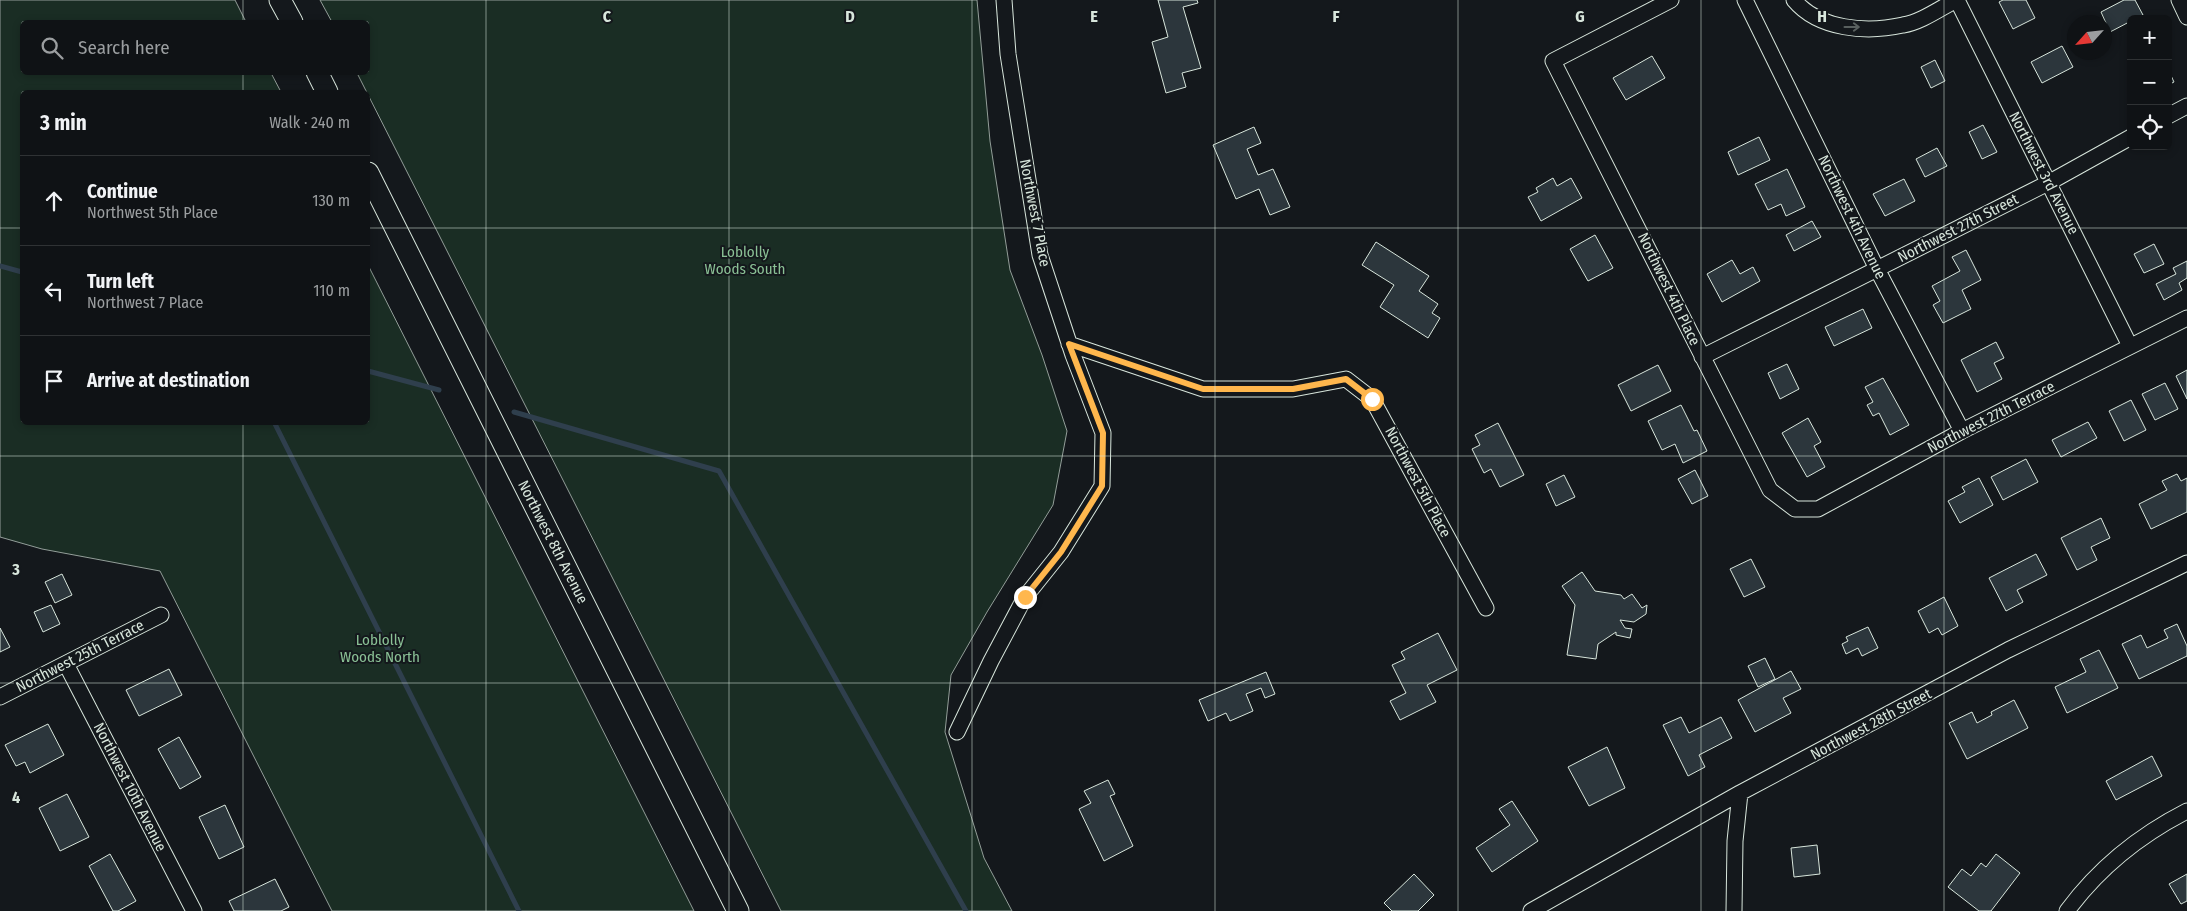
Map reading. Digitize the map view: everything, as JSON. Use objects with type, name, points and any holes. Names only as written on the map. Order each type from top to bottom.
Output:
[{"type":"street","points":[[280,0],[291,20]]},
{"type":"street","name":"Northwest 7 Place","points":[[958,732],[991,660],[1025,597],[1061,552],[1102,486],[1103,433],[1069,344],[1040,255],[1018,125],[1008,54],[1004,0]]},
{"type":"street","name":"Northwest 4th Place","points":[[1671,0],[1553,61],[1645,238],[1702,357],[1770,490],[1795,509]]},
{"type":"street","name":"Northwest 4th Avenue","points":[[1745,0],[1877,269],[1962,431]]},
{"type":"street","points":[[1794,0],[1818,19],[1844,28],[1904,25],[1956,0]]},
{"type":"street","name":"Northwest 3rd Avenue","points":[[1956,0],[2050,182],[2130,346]]},
{"type":"street","points":[[2179,0],[2187,17]]},
{"type":"street","points":[[318,75],[326,90]]},
{"type":"street","points":[[2172,114],[2187,106]]},
{"type":"street","name":"Northwest 27th Street","points":[[1702,357],[2050,182],[2127,139]]},
{"type":"street","name":"Northwest 8th Avenue","points":[[370,177],[738,911]]},
{"type":"street","name":"Northwest 27th Terrace","points":[[1795,509],[1818,509],[1962,431],[2187,318]]},
{"type":"street","name":"Northwest 5th Place","points":[[1069,344],[1203,389],[1293,389],[1346,379],[1372,399],[1486,608]]},
{"type":"street","name":"Northwest 28th Street","points":[[1530,911],[1740,793],[2008,650],[2187,563]]},
{"type":"street","name":"Northwest 25th Terrace","points":[[0,697],[160,615]]},
{"type":"street","name":"Northwest 10th Avenue","points":[[66,664],[194,911]]},
{"type":"street","points":[[1734,911],[1735,841],[1740,793]]},
{"type":"street","points":[[2067,911],[2082,891],[2128,847],[2187,811]]},
{"type":"green space","name":"Loblolly Woods North","points":[[0,0],[235,0],[245,20],[20,20],[20,75],[272,75],[280,90],[20,90],[20,425],[370,425],[370,269],[694,911],[332,911],[160,571],[42,549],[0,537]]},
{"type":"green space","name":"Loblolly Woods South","points":[[320,0],[977,0],[990,141],[1010,270],[1042,355],[1067,431],[1053,505],[987,612],[951,675],[945,732],[984,858],[1012,911],[781,911],[370,99],[370,90],[366,90],[358,75],[370,75],[370,20],[331,20]]},
{"type":"building","points":[[1158,0],[1197,0],[1198,3],[1183,7],[1201,68],[1182,73],[1186,87],[1166,93],[1152,42],[1168,37]]},
{"type":"building","points":[[2003,0],[2026,0],[2035,18],[2013,29],[1999,2]]},
{"type":"building","points":[[2124,0],[2135,0],[2143,15],[2127,15],[2127,23],[2112,31],[2112,15],[2102,15],[2101,12]]},
{"type":"building","points":[[2062,46],[2067,60],[2069,60],[2073,67],[2042,83],[2031,62]]},
{"type":"building","points":[[1652,56],[1665,78],[1626,100],[1613,78]]},
{"type":"building","points":[[1935,60],[1945,81],[1931,88],[1921,67]]},
{"type":"building","points":[[1983,125],[1997,152],[1982,159],[1969,132]]},
{"type":"building","points":[[1254,127],[1261,143],[1247,149],[1258,175],[1273,169],[1290,207],[1270,215],[1259,189],[1236,199],[1213,145]]},
{"type":"building","points":[[1759,137],[1770,160],[1738,175],[1728,152]]},
{"type":"building","points":[[1937,148],[1947,166],[1925,177],[1916,159]]},
{"type":"building","points":[[1787,169],[1805,207],[1786,216],[1781,204],[1768,210],[1755,184]]},
{"type":"building","points":[[1553,178],[1557,186],[1571,178],[1582,198],[1541,221],[1528,197],[1538,192],[1536,188]]},
{"type":"building","points":[[1904,179],[1915,201],[1885,216],[1873,194]]},
{"type":"building","points":[[1812,221],[1821,237],[1794,251],[1786,235]]},
{"type":"building","points":[[1595,235],[1613,268],[1588,281],[1570,249]]},
{"type":"building","points":[[1376,242],[1429,276],[1419,291],[1438,304],[1432,313],[1440,318],[1428,338],[1380,307],[1394,285],[1362,265]]},
{"type":"building","points":[[2154,244],[2164,264],[2144,273],[2134,254]]},
{"type":"building","points":[[1966,250],[1981,280],[1962,290],[1971,309],[1943,323],[1933,305],[1940,301],[1932,286],[1960,271],[1952,257]]},
{"type":"building","points":[[1732,260],[1740,274],[1753,267],[1760,281],[1722,302],[1707,274]]},
{"type":"building","points":[[2187,261],[2187,278],[2179,283],[2182,290],[2164,300],[2156,284],[2176,274],[2173,268]]},
{"type":"building","points":[[1863,309],[1872,328],[1834,346],[1825,327]]},
{"type":"building","points":[[1996,342],[2004,358],[1994,363],[2002,379],[1977,392],[1961,360]]},
{"type":"building","points":[[1787,364],[1799,389],[1780,399],[1768,373]]},
{"type":"building","points":[[1658,365],[1671,391],[1631,411],[1618,385]]},
{"type":"building","points":[[2187,370],[2187,399],[2176,376]]},
{"type":"building","points":[[1883,378],[1909,425],[1890,435],[1879,413],[1873,416],[1867,405],[1873,402],[1865,387]]},
{"type":"building","points":[[2165,383],[2178,409],[2155,420],[2142,394]]},
{"type":"building","points":[[2131,400],[2146,430],[2124,441],[2109,411]]},
{"type":"building","points":[[1681,405],[1694,431],[1697,430],[1707,451],[1683,463],[1675,444],[1662,450],[1648,421]]},
{"type":"building","points":[[1808,418],[1821,442],[1814,446],[1825,467],[1807,477],[1782,433]]},
{"type":"building","points":[[2088,422],[2097,438],[2061,457],[2052,440]]},
{"type":"building","points":[[1498,423],[1524,475],[1500,487],[1491,469],[1484,473],[1472,449],[1480,445],[1475,435]]},
{"type":"building","points":[[2026,459],[2038,482],[2003,500],[1991,477]]},
{"type":"building","points":[[1695,470],[1708,496],[1692,504],[1678,479]]},
{"type":"building","points":[[2177,474],[2181,481],[2187,478],[2187,512],[2151,529],[2139,504],[2167,490],[2162,481]]},
{"type":"building","points":[[1564,475],[1575,497],[1556,506],[1546,484]]},
{"type":"building","points":[[1979,478],[1993,505],[1960,523],[1948,501],[1965,492],[1962,487]]},
{"type":"building","points":[[2101,518],[2110,538],[2091,547],[2097,560],[2077,570],[2061,538]]},
{"type":"building","points":[[2036,554],[2047,575],[2017,590],[2023,602],[2006,611],[1989,578]]},
{"type":"building","points":[[1751,559],[1765,587],[1744,597],[1730,569]]},
{"type":"building","points":[[1582,572],[1595,591],[1621,595],[1624,599],[1632,594],[1642,608],[1647,605],[1646,614],[1634,622],[1620,620],[1625,628],[1632,629],[1630,638],[1616,635],[1616,632],[1598,644],[1596,659],[1567,655],[1575,605],[1562,586]]},
{"type":"building","points":[[62,574],[72,595],[55,603],[45,582]]},
{"type":"building","points":[[1944,597],[1958,626],[1942,635],[1938,628],[1929,633],[1918,611]]},
{"type":"building","points":[[51,605],[60,624],[43,632],[34,612]]},
{"type":"building","points":[[2177,624],[2187,646],[2187,656],[2139,679],[2122,644],[2141,635],[2147,648],[2168,638],[2164,630]]},
{"type":"building","points":[[1868,627],[1878,648],[1862,656],[1858,648],[1846,654],[1842,644],[1848,641],[1846,637]]},
{"type":"building","points":[[0,628],[10,647],[0,652]]},
{"type":"building","points":[[1438,633],[1457,670],[1427,685],[1436,702],[1400,720],[1390,701],[1406,693],[1392,665],[1405,659],[1401,652]]},
{"type":"building","points":[[2099,650],[2118,688],[2067,713],[2055,687],[2086,672],[2080,659]]},
{"type":"building","points":[[1765,658],[1775,679],[1758,687],[1748,666]]},
{"type":"building","points":[[169,669],[182,695],[139,716],[126,690]]},
{"type":"building","points":[[1791,671],[1801,689],[1783,698],[1791,713],[1755,732],[1738,700]]},
{"type":"building","points":[[1266,672],[1275,694],[1265,698],[1261,688],[1246,694],[1253,711],[1230,721],[1226,713],[1208,721],[1199,700]]},
{"type":"building","points":[[2014,700],[2028,728],[1967,759],[1949,723],[1972,712],[1977,723],[1992,715],[1991,712]]},
{"type":"building","points":[[1681,717],[1689,733],[1721,717],[1732,738],[1699,755],[1705,767],[1688,776],[1663,725]]},
{"type":"building","points":[[48,724],[64,755],[30,773],[25,762],[16,766],[5,745]]},
{"type":"building","points":[[179,737],[201,777],[180,789],[158,749]]},
{"type":"building","points":[[1607,747],[1625,788],[1589,806],[1568,767]]},
{"type":"building","points":[[2152,756],[2162,776],[2116,800],[2106,781]]},
{"type":"building","points":[[1108,780],[1115,794],[1110,796],[1133,846],[1104,861],[1079,809],[1091,803],[1084,791]]},
{"type":"building","points":[[67,794],[89,837],[60,851],[39,808]]},
{"type":"building","points":[[1512,801],[1538,841],[1492,872],[1476,848],[1510,825],[1499,809]]},
{"type":"building","points":[[225,805],[244,847],[219,859],[199,817]]},
{"type":"building","points":[[1817,845],[1820,874],[1794,877],[1791,848]]},
{"type":"building","points":[[110,854],[136,901],[118,911],[113,911],[89,866]]},
{"type":"building","points":[[1996,854],[2020,873],[1991,911],[1979,911],[1948,887],[1962,869],[1971,876],[1981,863],[1986,867]]},
{"type":"building","points":[[1414,874],[1434,895],[1418,911],[1392,911],[1384,903]]},
{"type":"building","points":[[2187,874],[2187,901],[2181,904],[2169,884]]},
{"type":"building","points":[[275,879],[289,907],[281,911],[234,911],[229,901]]},
{"type":"waterway","points":[[0,266],[20,271]]},
{"type":"waterway","points":[[370,372],[439,390]]},
{"type":"waterway","points":[[514,412],[719,471],[966,911]]},
{"type":"waterway","points":[[276,425],[519,911]]},
{"type":"route","points":[[1025,597],[1061,552],[1102,486],[1103,433],[1069,344],[1203,389],[1293,389],[1346,379],[1372,399]]}]
